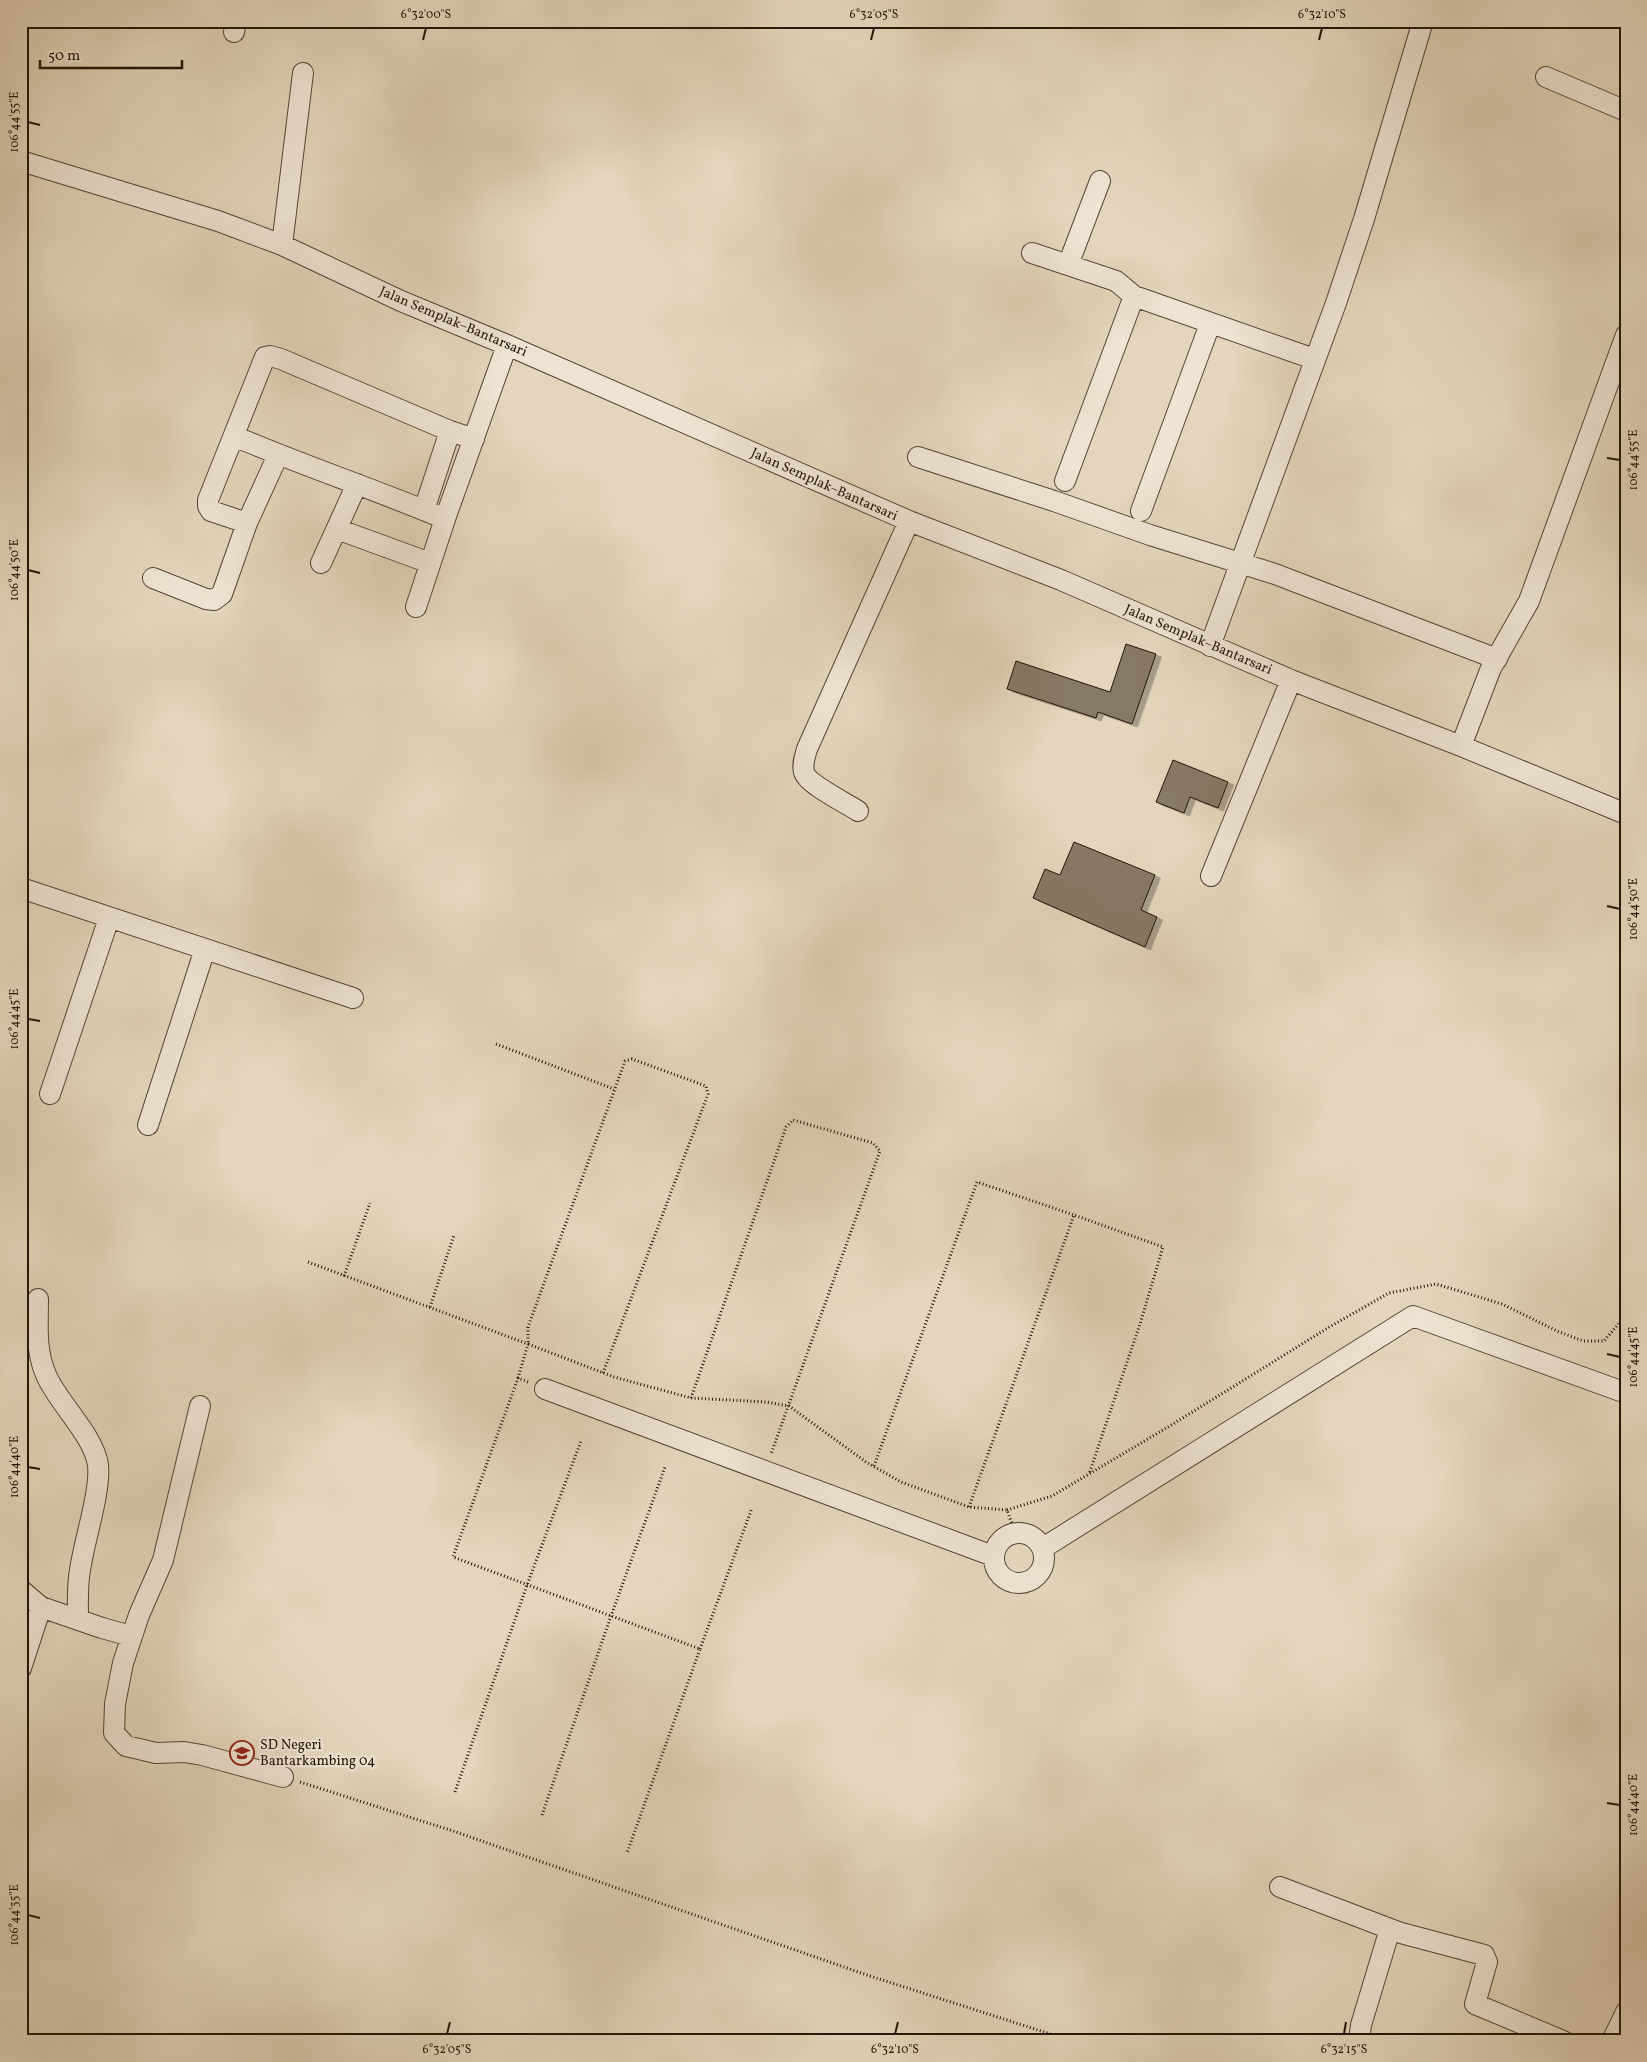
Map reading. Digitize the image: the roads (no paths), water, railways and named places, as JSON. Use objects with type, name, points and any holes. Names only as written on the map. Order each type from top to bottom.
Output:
[{"type":"street","points":[[1210,646],[1336,303],[1364,219],[1423,21]]},
{"type":"street","points":[[282,245],[304,73]]},
{"type":"street","points":[[1546,77],[1626,111]]},
{"type":"street","name":"Jalan Semplak–Bantarsari","points":[[21,161],[218,222],[282,245],[401,301],[507,345],[909,522],[1061,580],[1291,680],[1461,746],[1626,814]]},
{"type":"street","points":[[1068,265],[1100,181]]},
{"type":"street","points":[[1032,253],[1116,281],[1134,296],[1314,359]]},
{"type":"street","points":[[1065,481],[1134,296]]},
{"type":"street","points":[[1141,511],[1210,324]]},
{"type":"street","points":[[1461,746],[1491,668],[1529,601],[1626,335]]},
{"type":"street","points":[[416,607],[507,345]]},
{"type":"street","points":[[247,524],[211,511],[208,506],[265,357],[270,356],[450,431],[474,439]]},
{"type":"street","points":[[424,510],[450,431]]},
{"type":"street","points":[[234,436],[278,455],[445,519]]},
{"type":"street","points":[[154,578],[206,599],[214,600],[222,594],[247,524],[278,455]]},
{"type":"street","points":[[918,457],[1054,501],[1150,535],[1240,562],[1496,659]]},
{"type":"street","points":[[321,562],[338,530],[357,484]]},
{"type":"street","points":[[858,810],[812,782],[804,775],[802,765],[807,749],[909,522]]},
{"type":"street","points":[[338,530],[430,563]]},
{"type":"street","points":[[1211,876],[1291,680]]},
{"type":"street","points":[[21,888],[353,998]]},
{"type":"street","points":[[50,1094],[109,918]]},
{"type":"street","points":[[148,1125],[205,949]]},
{"type":"street","points":[[38,1299],[37,1348],[41,1362],[56,1393],[94,1449],[98,1466],[97,1483],[79,1572],[78,1619]]},
{"type":"street","points":[[1043,1548],[1413,1316],[1626,1393]]},
{"type":"street","points":[[545,1389],[993,1556]]},
{"type":"street","points":[[200,1406],[163,1560],[131,1636],[123,1663],[115,1704],[114,1733],[126,1746],[156,1753],[184,1752],[202,1755],[283,1777]]},
{"type":"street","points":[[1015,1532],[1032,1535],[1043,1548],[1044,1566],[1032,1580],[1014,1583],[998,1574],[993,1556],[1000,1540],[1015,1532]]},
{"type":"street","points":[[21,1590],[41,1607],[131,1636]]},
{"type":"street","points":[[21,1668],[41,1607]]},
{"type":"street","points":[[1280,1887],[1390,1929],[1484,1955],[1487,1962],[1475,2004],[1563,2041]]},
{"type":"street","points":[[1359,2041],[1361,2025],[1390,1929]]},
{"type":"street","points":[[1612,2041],[1626,2012]]},
{"type":"place","name":"SD Negeri Bantarkambing 04","points":[[242,1753]]}]
